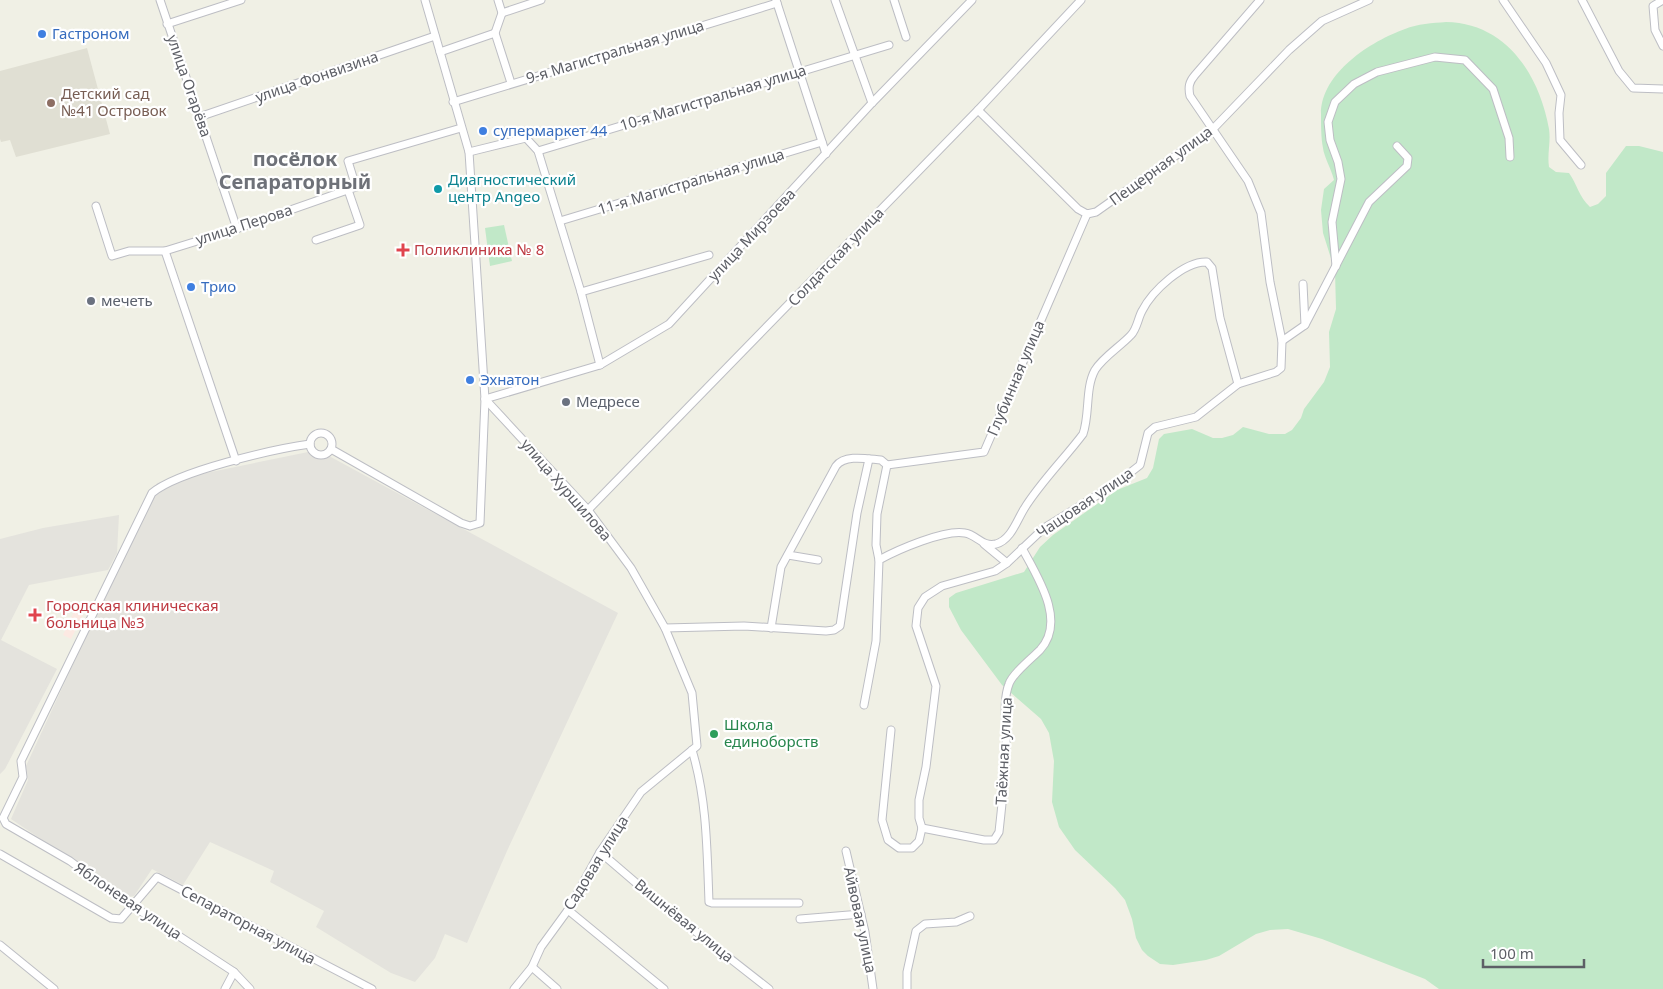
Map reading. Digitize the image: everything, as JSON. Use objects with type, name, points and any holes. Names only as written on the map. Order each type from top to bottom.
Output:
[{"type":"street","name":"улица Огарёва","points":[[160,0],[237,229]]},
{"type":"street","points":[[168,24],[241,0]]},
{"type":"street","points":[[331,449],[461,523],[476,526],[481,519],[485,400],[469,152],[425,0]]},
{"type":"street","points":[[498,0],[502,13],[495,33],[511,82]]},
{"type":"street","points":[[502,13],[541,0]]},
{"type":"street","points":[[835,0],[872,103]]},
{"type":"street","points":[[894,0],[906,37]]},
{"type":"street","name":"улица Мирзоева","points":[[485,400],[600,365],[669,324],[872,103],[972,0]]},
{"type":"street","name":"Солдатская улица","points":[[588,510],[978,110],[1081,0]]},
{"type":"street","name":"Чащовая улица","points":[[922,828],[919,818],[919,800],[926,767],[936,686],[919,638],[916,618],[918,608],[925,597],[942,586],[995,571],[1007,563],[1044,528],[1116,483],[1140,465],[1148,433],[1155,426],[1196,417],[1238,384],[1276,372],[1281,368],[1282,341],[1270,282],[1261,213],[1248,181],[1190,96],[1190,82],[1260,0]]},
{"type":"street","name":"Пещерная улица","points":[[1087,214],[1096,212],[1212,130],[1289,50],[1322,21],[1369,0]]},
{"type":"street","points":[[1503,0],[1546,63],[1561,95],[1559,113],[1560,140],[1581,165]]},
{"type":"street","points":[[1582,0],[1619,71],[1633,88],[1663,89]]},
{"type":"street","points":[[1663,0],[1652,6],[1655,30],[1663,46]]},
{"type":"street","points":[[777,2],[826,154]]},
{"type":"street","name":"9-я Магистральная улица","points":[[453,102],[511,82],[777,2]]},
{"type":"street","points":[[440,52],[495,33]]},
{"type":"street","name":"улица Фонвизина","points":[[199,117],[435,36]]},
{"type":"street","name":"10-я Магистральная улица","points":[[538,151],[889,45]]},
{"type":"street","points":[[1336,266],[1332,222],[1341,179],[1338,162],[1330,140],[1328,122],[1335,102],[1354,84],[1377,72],[1435,57],[1465,60],[1493,89],[1509,138],[1510,157]]},
{"type":"street","points":[[978,110],[1078,209],[1087,214]]},
{"type":"street","points":[[316,240],[360,225],[348,190],[356,188],[348,161],[461,128]]},
{"type":"street","points":[[469,152],[526,138],[538,151],[581,292],[600,365]]},
{"type":"street","name":"11-я Магистральная улица","points":[[560,221],[822,142]]},
{"type":"street","points":[[1282,341],[1306,325],[1369,202],[1407,166],[1408,158],[1397,146]]},
{"type":"street","name":"улица Перова","points":[[96,206],[112,256],[130,251],[165,251],[237,229],[348,190]]},
{"type":"street","name":"Глубинная улица","points":[[886,465],[984,452],[1087,214]]},
{"type":"street","points":[[165,251],[236,461],[310,444]]},
{"type":"street","points":[[581,292],[709,255]]},
{"type":"street","points":[[984,544],[997,544],[1014,528],[1024,508],[1083,434],[1088,422],[1090,387],[1096,370],[1133,333],[1142,310],[1154,292],[1174,276],[1200,262],[1207,262],[1212,268],[1220,318],[1238,384]]},
{"type":"street","points":[[1303,284],[1306,325]]},
{"type":"street","name":"улица Хуршилова","points":[[485,400],[588,510],[631,568],[665,628],[692,693],[697,746],[692,750]]},
{"type":"street","points":[[310,444],[313,436],[325,434],[331,439],[331,449]]},
{"type":"street","points":[[310,444],[317,454],[324,454],[331,449]]},
{"type":"street","points":[[771,628],[781,567],[840,461],[846,459],[881,460],[886,465],[877,514],[876,545],[879,560],[876,642],[864,705]]},
{"type":"street","points":[[665,628],[744,626],[826,631],[834,630],[840,626],[857,513],[869,459]]},
{"type":"street","name":"Яблоневая улица","points":[[236,461],[176,479],[162,485],[152,493],[20,764],[23,777],[3,818],[6,824],[70,861],[234,972],[250,989]]},
{"type":"street","points":[[879,560],[900,549],[961,532],[968,533],[1007,563]]},
{"type":"street","name":"Таёжная улица","points":[[922,828],[984,840],[994,840],[999,832],[1006,746],[1006,699],[1009,682],[1043,646],[1048,636],[1050,607],[1044,588],[1022,548]]},
{"type":"street","points":[[788,555],[818,560]]},
{"type":"street","points":[[891,730],[882,820],[888,840],[899,848],[912,848],[919,841],[922,828]]},
{"type":"street","points":[[692,750],[700,776],[706,822],[709,902],[799,903]]},
{"type":"street","name":"Садовая улица","points":[[514,989],[532,968],[541,947],[568,910],[600,852],[641,792],[692,750]]},
{"type":"street","name":"Айвовая улица","points":[[846,851],[861,914],[872,971],[873,989]]},
{"type":"street","name":"Вишнёвая улица","points":[[600,852],[663,906],[769,989]]},
{"type":"street","points":[[0,854],[111,918],[121,919],[133,905]]},
{"type":"street","name":"Сепараторная улица","points":[[133,905],[156,877],[372,989]]},
{"type":"street","points":[[568,910],[664,989]]},
{"type":"street","points":[[800,919],[861,914]]},
{"type":"street","points":[[907,989],[907,972],[916,931],[925,924],[956,922],[970,916]]},
{"type":"street","points":[[0,945],[54,989]]},
{"type":"street","points":[[532,968],[557,989]]},
{"type":"street","points":[[225,989],[234,972]]},
{"type":"shaded area","name":"Детский сад №41 Островок","points":[[87,48],[110,134],[16,157],[10,140],[1,142],[0,139],[0,71]]},
{"type":"shaded area","points":[[318,450],[618,613],[507,851],[467,943],[445,934],[435,958],[415,982],[391,973],[316,927],[324,911],[270,882],[274,871],[210,842],[183,885],[152,869],[134,896],[127,897],[11,819],[28,780],[26,766],[157,483]]},
{"type":"shaded area","points":[[119,515],[117,553],[108,570],[29,585],[1,640],[57,669],[5,769],[0,774],[0,539],[43,528]]},
{"type":"shaded area","points":[[76,607],[85,611],[71,639],[63,635]]},
{"type":"green space","points":[[1446,22],[1467,25],[1486,31],[1516,55],[1528,71],[1544,109],[1549,129],[1549,167],[1556,172],[1569,173],[1583,199],[1590,207],[1598,204],[1606,196],[1606,173],[1626,146],[1639,146],[1663,152],[1663,989],[1439,989],[1425,979],[1322,939],[1288,929],[1270,930],[1256,934],[1219,956],[1206,960],[1173,965],[1160,964],[1142,950],[1136,938],[1125,900],[1075,850],[1059,827],[1052,802],[1054,761],[1049,733],[1041,719],[1002,685],[961,630],[949,607],[949,598],[956,593],[1024,572],[1040,547],[1053,535],[1117,490],[1147,478],[1153,468],[1159,439],[1164,434],[1192,429],[1213,438],[1222,438],[1233,435],[1243,427],[1269,434],[1285,434],[1292,430],[1301,418],[1304,409],[1324,382],[1330,367],[1329,332],[1336,309],[1335,271],[1323,233],[1321,210],[1324,189],[1334,180],[1322,144],[1321,114],[1323,99],[1329,85],[1339,72],[1363,50],[1392,34],[1410,27]]},
{"type":"green space","points":[[504,225],[512,261],[490,266],[485,228]]},
{"type":"place","name":"Гастроном","points":[[42,34]]},
{"type":"place","name":"Детский сад №41 Островок","points":[[51,103]]},
{"type":"place","name":"супермаркет 44","points":[[483,131]]},
{"type":"place","name":"Диагностический центр Angeo","points":[[438,189]]},
{"type":"place","name":"Поликлиника № 8","points":[[403,250]]},
{"type":"place","name":"Трио","points":[[191,287]]},
{"type":"place","name":"мечеть","points":[[91,301]]},
{"type":"place","name":"Эхнатон","points":[[470,380]]},
{"type":"place","name":"Медресе","points":[[566,402]]},
{"type":"place","name":"Городская клиническая больница №3","points":[[35,615]]},
{"type":"place","name":"Школа единоборств","points":[[714,734]]},
{"type":"district","name":"посёлок Сепараторный","points":[[295,170]]}]
